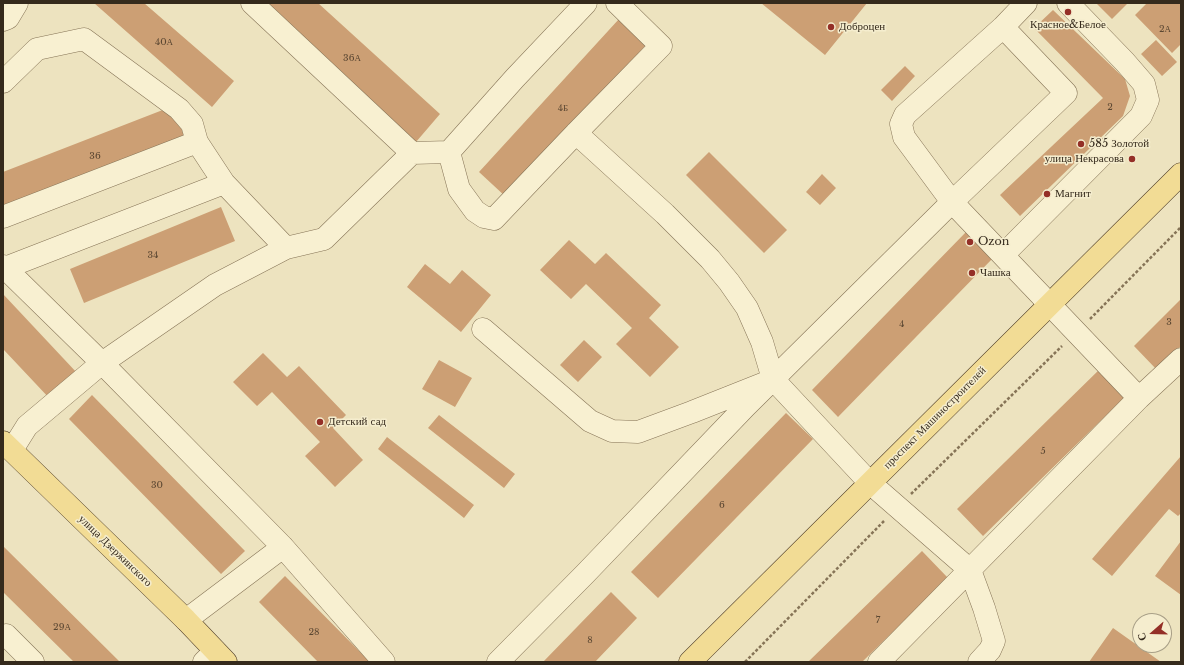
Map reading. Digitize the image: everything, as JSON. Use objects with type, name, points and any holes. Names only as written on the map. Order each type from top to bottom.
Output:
[{"type":"main road","name":"проспект Машиностроителей","points":[[693,661],[1181,174]]},
{"type":"main road","name":"улица Дзержинского","points":[[7,446],[186,620],[215,658]]},
{"type":"street","points":[[3,20],[8,18],[17,3]]},
{"type":"street","points":[[252,3],[412,154]]},
{"type":"street","points":[[7,446],[27,426],[102,363],[215,285],[286,248],[324,239],[412,154],[449,152],[514,78],[586,3]]},
{"type":"street","points":[[449,152],[459,189],[475,211],[484,217],[494,219],[661,46],[617,3]]},
{"type":"street","points":[[1026,3],[1003,27],[905,115],[901,124],[904,137],[952,202],[1139,398]]},
{"type":"street","points":[[1003,255],[1131,127],[1141,116],[1148,100],[1144,84],[1068,3]]},
{"type":"street","points":[[498,662],[773,379],[952,202],[1066,93],[1003,27]]},
{"type":"street","points":[[3,82],[37,49],[84,39],[179,109],[192,124],[197,142],[224,183],[286,248]]},
{"type":"street","points":[[576,133],[666,214],[710,259],[729,282],[747,308],[762,342],[773,379],[870,483],[970,570],[994,641],[990,650],[979,662]]},
{"type":"street","points":[[3,217],[197,142]]},
{"type":"street","points":[[224,183],[4,267],[102,363],[283,547],[384,662]]},
{"type":"street","points":[[483,329],[590,421],[612,431],[638,432],[773,379]]},
{"type":"street","points":[[879,662],[1139,398],[1181,359]]},
{"type":"street","points":[[186,620],[283,547]]},
{"type":"street","points":[[6,635],[33,662]]},
{"type":"path","points":[[745,662],[898,507],[1077,332],[1181,227]]},
{"type":"building","points":[[94,3],[144,3],[234,81],[212,107]]},
{"type":"building","points":[[263,3],[318,3],[440,114],[416,142]]},
{"type":"building","points":[[761,3],[867,3],[825,55]]},
{"type":"building","points":[[1096,3],[1128,3],[1112,19]]},
{"type":"building","points":[[1147,3],[1181,3],[1181,44],[1172,53],[1135,15]]},
{"type":"building","points":[[1053,10],[1125,79],[1130,96],[1123,116],[1020,216],[1000,195],[1103,98],[1034,28]]},
{"type":"building","points":[[619,19],[646,45],[506,197],[479,172]]},
{"type":"building","points":[[1156,40],[1177,62],[1162,76],[1141,54]]},
{"type":"building","points":[[905,66],[915,76],[892,101],[881,90]]},
{"type":"building","points":[[173,106],[186,141],[3,212],[3,172]]},
{"type":"building","points":[[709,152],[787,230],[764,253],[686,175]]},
{"type":"building","points":[[822,174],[836,188],[820,205],[806,192]]},
{"type":"building","points":[[221,207],[235,241],[84,303],[70,269]]},
{"type":"building","points":[[966,232],[993,258],[838,417],[812,390]]},
{"type":"building","points":[[569,240],[595,264],[606,253],[661,305],[649,318],[679,347],[650,377],[616,344],[632,328],[586,284],[571,299],[540,270]]},
{"type":"building","points":[[425,264],[450,284],[462,270],[491,295],[461,332],[407,287]]},
{"type":"building","points":[[3,294],[78,374],[51,400],[3,349]]},
{"type":"building","points":[[1181,299],[1181,346],[1157,370],[1134,346]]},
{"type":"building","points":[[584,340],[602,357],[578,382],[560,365]]},
{"type":"building","name":"Детский сад","points":[[263,353],[287,377],[299,366],[346,415],[333,428],[363,460],[335,487],[305,456],[320,442],[272,392],[257,406],[233,382]]},
{"type":"building","points":[[439,360],[472,378],[455,407],[422,389]]},
{"type":"building","points":[[1103,366],[1130,392],[983,536],[957,509]]},
{"type":"building","points":[[92,395],[245,551],[221,574],[69,419]]},
{"type":"building","points":[[786,413],[813,439],[658,598],[631,572]]},
{"type":"building","points":[[439,415],[515,474],[504,488],[428,428]]},
{"type":"building","points":[[387,437],[474,505],[464,518],[378,449]]},
{"type":"building","points":[[1181,456],[1181,513],[1178,516],[1169,509],[1112,576],[1092,559]]},
{"type":"building","points":[[1181,541],[1181,595],[1155,576]]},
{"type":"building","points":[[3,546],[120,662],[74,662],[3,592]]},
{"type":"building","points":[[922,551],[948,578],[862,662],[808,662]]},
{"type":"building","points":[[285,576],[370,662],[318,662],[259,602]]},
{"type":"building","points":[[611,592],[637,618],[595,662],[543,662]]},
{"type":"building","points":[[1113,628],[1132,641],[1132,653],[1148,653],[1161,662],[1089,662]]},
{"type":"place","name":"Красное&Белое","points":[[1068,12]]},
{"type":"place","name":"Доброцен","points":[[831,27]]},
{"type":"place","name":"585 Золотой","points":[[1081,144]]},
{"type":"place","name":"улица Некрасова","points":[[1132,159]]},
{"type":"place","name":"Магнит","points":[[1047,194]]},
{"type":"place","name":"Ozon","points":[[970,242]]},
{"type":"place","name":"Чашка","points":[[972,273]]},
{"type":"place","name":"Детский сад","points":[[320,422]]}]
